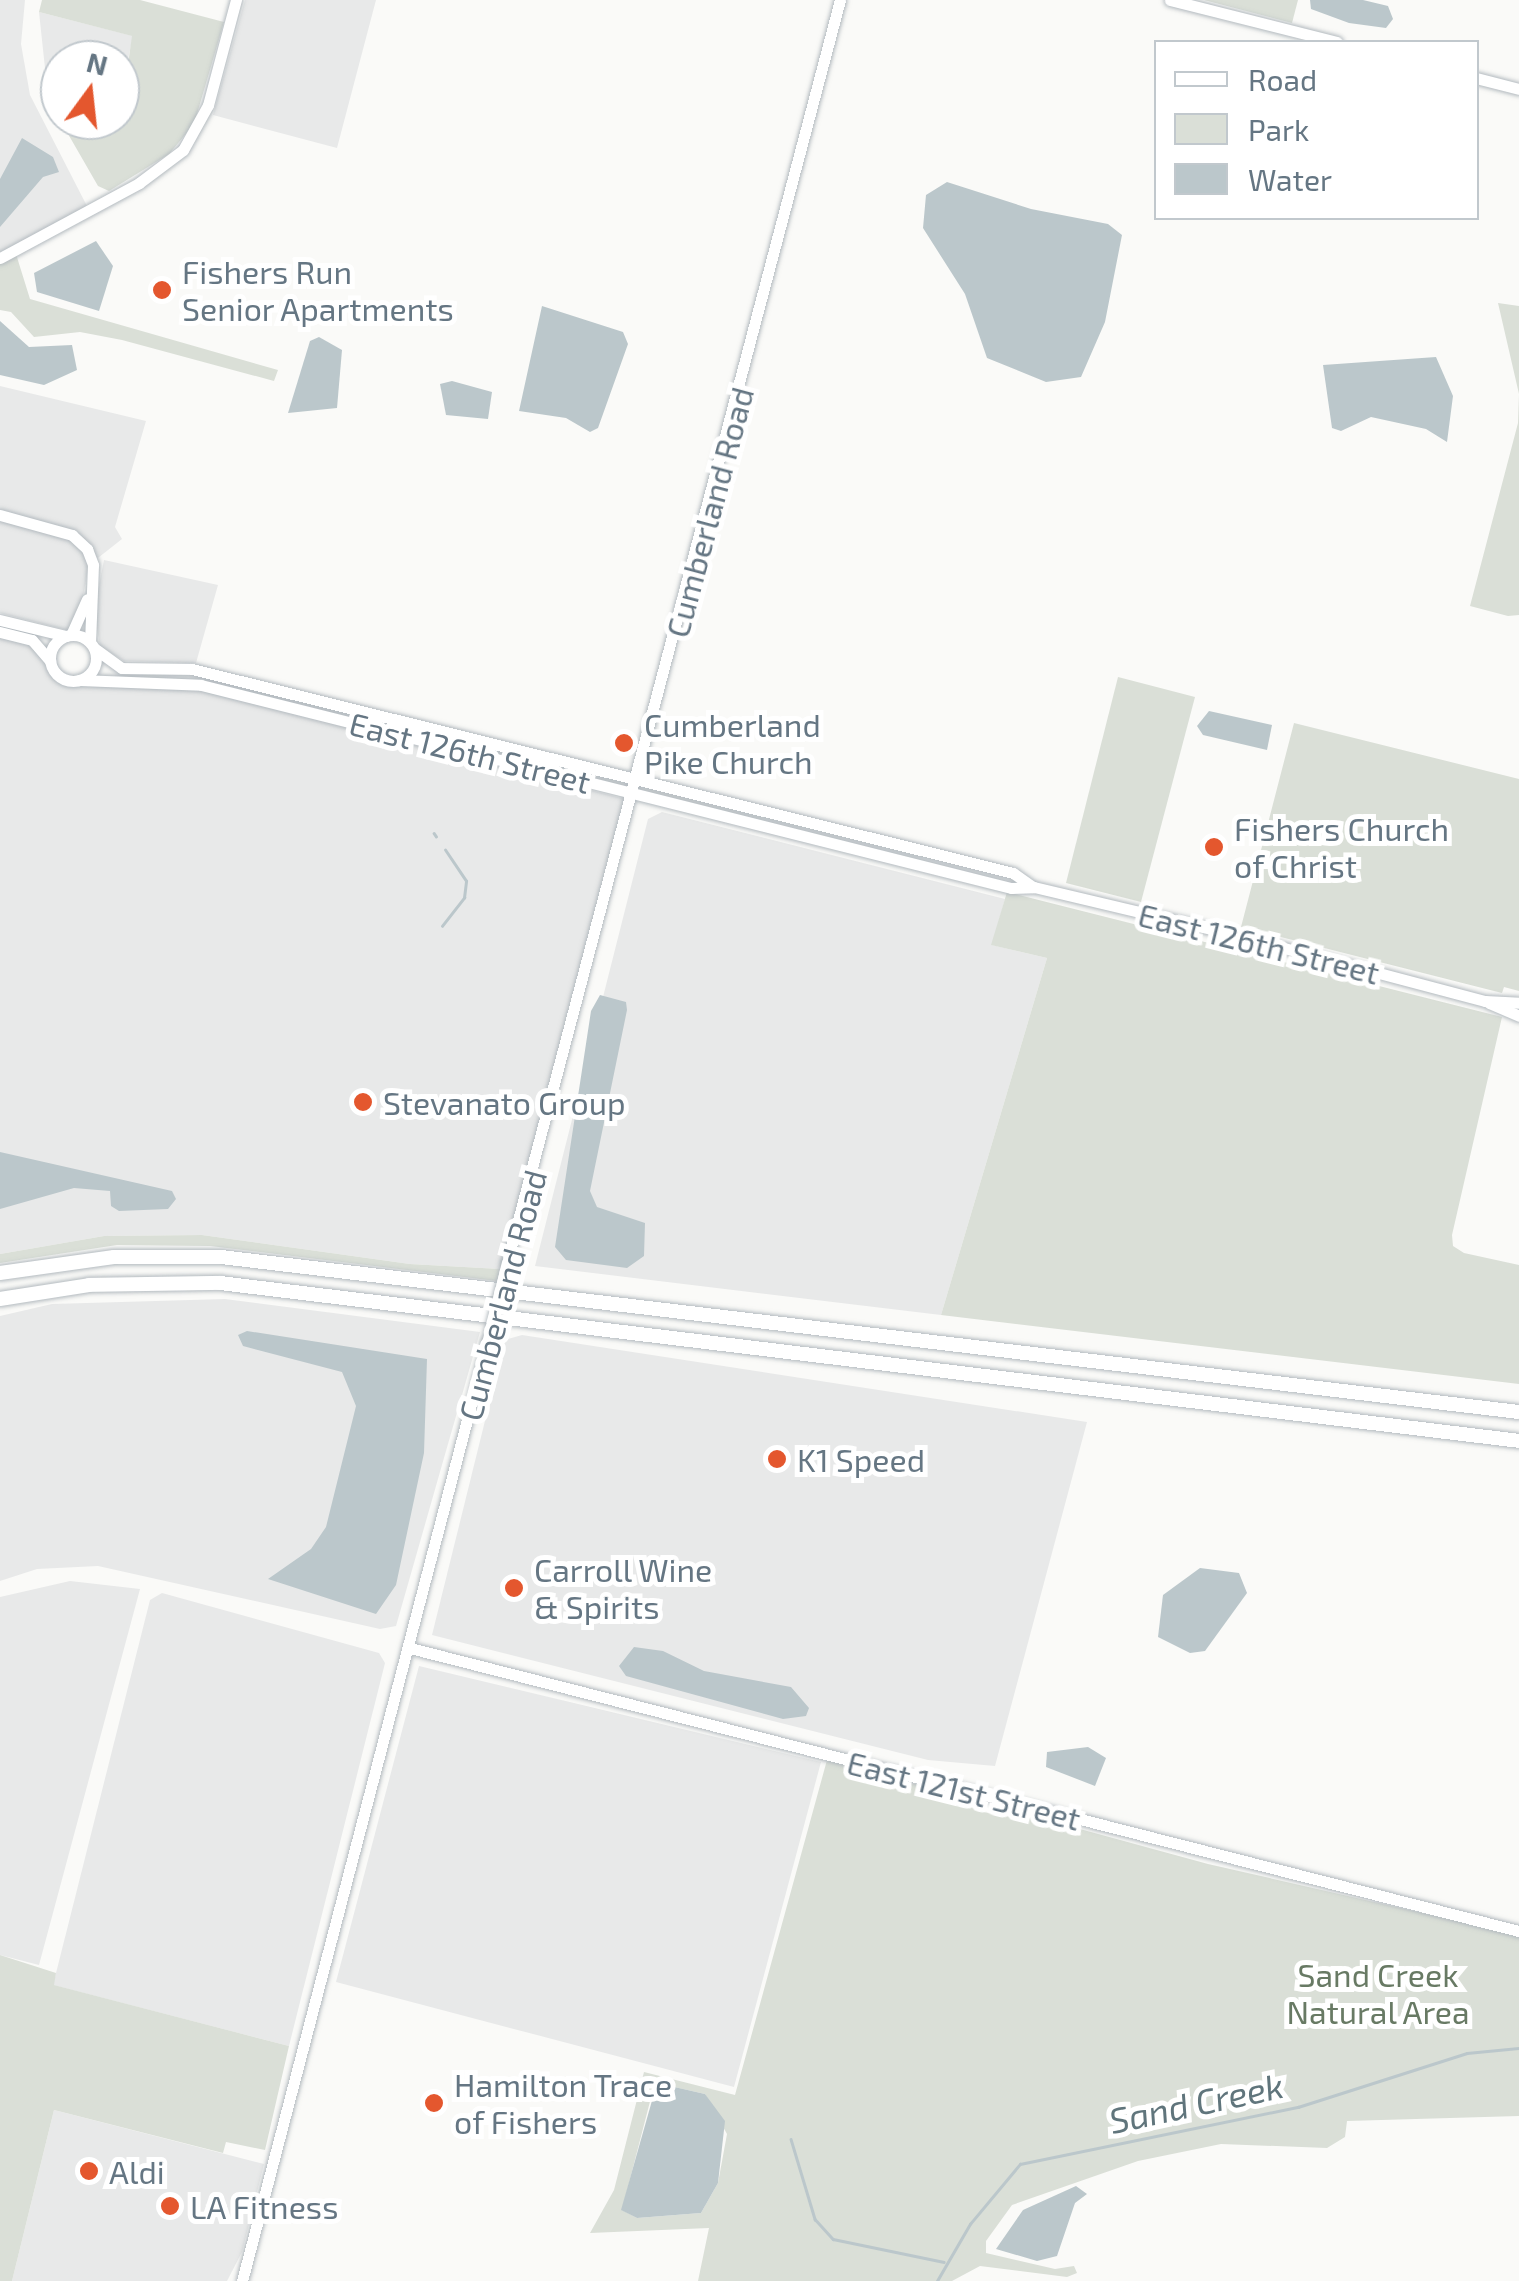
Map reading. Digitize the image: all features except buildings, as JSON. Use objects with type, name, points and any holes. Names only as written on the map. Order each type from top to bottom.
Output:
[{"type":"highway","points":[[0,1273],[114,1257],[234,1259],[1519,1412]]},
{"type":"highway","points":[[0,1300],[103,1284],[220,1284],[1519,1441]]},
{"type":"main road","points":[[0,258],[150,177],[183,150],[208,105],[236,0]]},
{"type":"main road","name":"Cumberland Road","points":[[242,2281],[840,0]]},
{"type":"main road","name":"Cumberland Road","points":[[837,18],[848,0]]},
{"type":"main road","points":[[1170,0],[1330,40]]},
{"type":"main road","points":[[1479,79],[1519,89]]},
{"type":"main road","points":[[0,515],[80,541],[92,557],[94,668],[80,680],[62,678],[32,640],[0,632]]},
{"type":"main road","points":[[51,664],[54,645],[68,636],[92,580]]},
{"type":"main road","points":[[0,620],[92,645]]},
{"type":"main road","name":"East 126th Street","points":[[92,645],[122,668],[192,669],[637,786]]},
{"type":"main road","name":"East 126th Street","points":[[80,680],[188,682],[1013,873],[1034,887],[1485,1001],[1519,1016]]},
{"type":"main road","name":"East 126th Street","points":[[1485,1001],[1519,1002]]},
{"type":"main road","name":"East 121st Street","points":[[410,1648],[1519,1931]]},
{"type":"shaded area","points":[[0,0],[25,0],[21,44],[30,95],[40,114],[40,140],[53,140],[89,210],[0,259]]},
{"type":"shaded area","points":[[245,0],[376,0],[337,148],[213,115]]},
{"type":"shaded area","points":[[39,12],[133,36],[132,40],[42,40]]},
{"type":"shaded area","points":[[0,386],[146,421],[115,527],[122,539],[89,565],[79,617],[67,630],[0,613]]},
{"type":"shaded area","points":[[104,560],[218,585],[196,663],[124,661],[100,646],[94,610]]},
{"type":"shaded area","points":[[0,636],[31,645],[65,684],[197,688],[625,799],[500,1269],[410,1264],[202,1235],[104,1236],[0,1254]]},
{"type":"shaded area","points":[[662,812],[1005,899],[992,945],[1047,958],[941,1315],[535,1266],[648,819]]},
{"type":"shaded area","points":[[225,1299],[480,1332],[396,1626],[380,1629],[98,1566],[37,1569],[0,1581],[0,1316],[52,1304]]},
{"type":"shaded area","points":[[522,1335],[1087,1422],[995,1766],[928,1760],[432,1635],[505,1340]]},
{"type":"shaded area","points":[[70,1581],[140,1589],[39,1965],[0,1955],[0,1597]]},
{"type":"shaded area","points":[[162,1593],[379,1653],[385,1663],[289,2046],[53,1985],[150,1600]]},
{"type":"shaded area","points":[[419,1666],[821,1762],[734,2087],[336,1982]]},
{"type":"shaded area","points":[[54,2110],[264,2164],[242,2252],[227,2281],[12,2281]]},
{"type":"green space","points":[[42,0],[140,0],[224,22],[194,124],[169,154],[109,191],[98,186],[72,140],[140,140],[140,40],[39,12]]},
{"type":"green space","points":[[1204,0],[1298,0],[1292,23]]},
{"type":"green space","points":[[16,254],[30,299],[278,370],[274,381],[80,332],[34,337],[11,312],[0,310],[0,264]]},
{"type":"green space","points":[[1498,303],[1519,306],[1519,394]]},
{"type":"green space","points":[[1519,394],[1519,615],[1508,616],[1470,606],[1518,423]]},
{"type":"green space","points":[[1118,677],[1195,697],[1141,902],[1066,883]]},
{"type":"green space","points":[[1294,723],[1519,779],[1519,991],[1504,987],[1502,993],[1241,927]]},
{"type":"green space","points":[[1007,892],[1502,1017],[1452,1235],[1453,1246],[1464,1253],[1519,1265],[1519,1384],[941,1315],[1047,958],[991,945]]},
{"type":"green space","points":[[202,1235],[410,1264],[500,1269],[497,1281],[210,1246],[117,1245],[0,1263],[0,1254],[104,1236]]},
{"type":"green space","name":"Sand Creek Natural Area","points":[[827,1760],[1208,1864],[1519,1935],[1519,2116],[1347,2121],[1345,2137],[1327,2148],[1221,2144],[1138,2161],[1012,2205],[986,2241],[986,2253],[1055,2269],[1074,2266],[1077,2273],[1067,2277],[980,2266],[952,2281],[698,2281],[709,2228],[590,2233],[614,2190],[644,2072],[735,2095]],"holes":[[[661,2084],[705,2094],[727,2134],[718,2183],[701,2213],[637,2218],[622,2210],[654,2086]]]},
{"type":"green space","points":[[0,1955],[56,1973],[54,1985],[289,2046],[265,2150],[226,2142],[223,2153],[54,2110],[12,2281],[0,2281]]},
{"type":"water","points":[[1310,0],[1363,0],[1388,6],[1393,19],[1386,28],[1349,23],[1311,9]]},
{"type":"water","points":[[22,138],[53,157],[59,172],[43,177],[0,227],[0,179]]},
{"type":"water","points":[[947,182],[1031,209],[1108,224],[1122,235],[1105,322],[1081,377],[1046,382],[987,358],[965,294],[923,228],[926,195]]},
{"type":"water","points":[[96,241],[113,266],[99,311],[37,292],[34,273]]},
{"type":"water","points":[[542,306],[623,332],[628,344],[598,428],[590,432],[566,418],[519,411]]},
{"type":"water","points":[[0,321],[29,347],[72,345],[77,370],[44,385],[0,375]]},
{"type":"water","points":[[319,337],[342,350],[337,408],[288,413],[310,341]]},
{"type":"water","points":[[1436,357],[1453,396],[1447,442],[1426,429],[1371,417],[1341,431],[1332,428],[1323,365]]},
{"type":"water","points":[[452,381],[492,392],[488,419],[446,415],[440,384]]},
{"type":"water","points":[[1209,711],[1272,725],[1267,750],[1203,735],[1197,726]]},
{"type":"water","points":[[600,995],[626,1002],[627,1010],[590,1191],[597,1207],[645,1223],[644,1256],[627,1268],[566,1260],[555,1247],[591,1011]]},
{"type":"water","points":[[0,1152],[172,1191],[176,1199],[168,1209],[119,1211],[111,1206],[110,1191],[74,1188],[0,1209]]},
{"type":"water","points":[[247,1331],[427,1359],[424,1453],[396,1585],[376,1614],[268,1579],[311,1549],[326,1527],[356,1406],[342,1372],[243,1346],[238,1335]]},
{"type":"water","points":[[1200,1568],[1239,1573],[1247,1593],[1205,1651],[1190,1653],[1158,1637],[1163,1595]]},
{"type":"water","points":[[634,1647],[663,1651],[704,1671],[791,1687],[809,1708],[806,1716],[783,1719],[626,1676],[619,1666]]},
{"type":"water","points":[[1088,1747],[1106,1758],[1095,1786],[1046,1767],[1047,1752]]},
{"type":"water","points":[[657,2083],[705,2094],[725,2121],[718,2183],[701,2213],[637,2218],[621,2210]]},
{"type":"water","points":[[1076,2186],[1087,2194],[1075,2203],[1057,2256],[1037,2261],[996,2249],[1023,2210]]},
{"type":"waterway","points":[[442,926],[464,898],[466,881],[445,850]]},
{"type":"waterway","name":"Sand Creek","points":[[937,2281],[970,2224],[1020,2164],[1298,2107],[1467,2053],[1519,2048]]},
{"type":"waterway","points":[[791,2139],[815,2219],[833,2239],[944,2262]]},
{"type":"place","name":"Fishers Run Senior Apartments","points":[[162,290]]},
{"type":"place","name":"Cumberland Pike Church","points":[[624,743]]},
{"type":"place","name":"Fishers Church of Christ","points":[[1214,847]]},
{"type":"place","name":"Stevanato Group","points":[[363,1102]]},
{"type":"place","name":"K1 Speed","points":[[777,1459]]},
{"type":"place","name":"Carroll Wine & Spirits","points":[[514,1588]]},
{"type":"place","name":"Hamilton Trace of Fishers","points":[[434,2103]]},
{"type":"place","name":"Aldi","points":[[89,2171]]},
{"type":"place","name":"LA Fitness","points":[[170,2206]]}]
